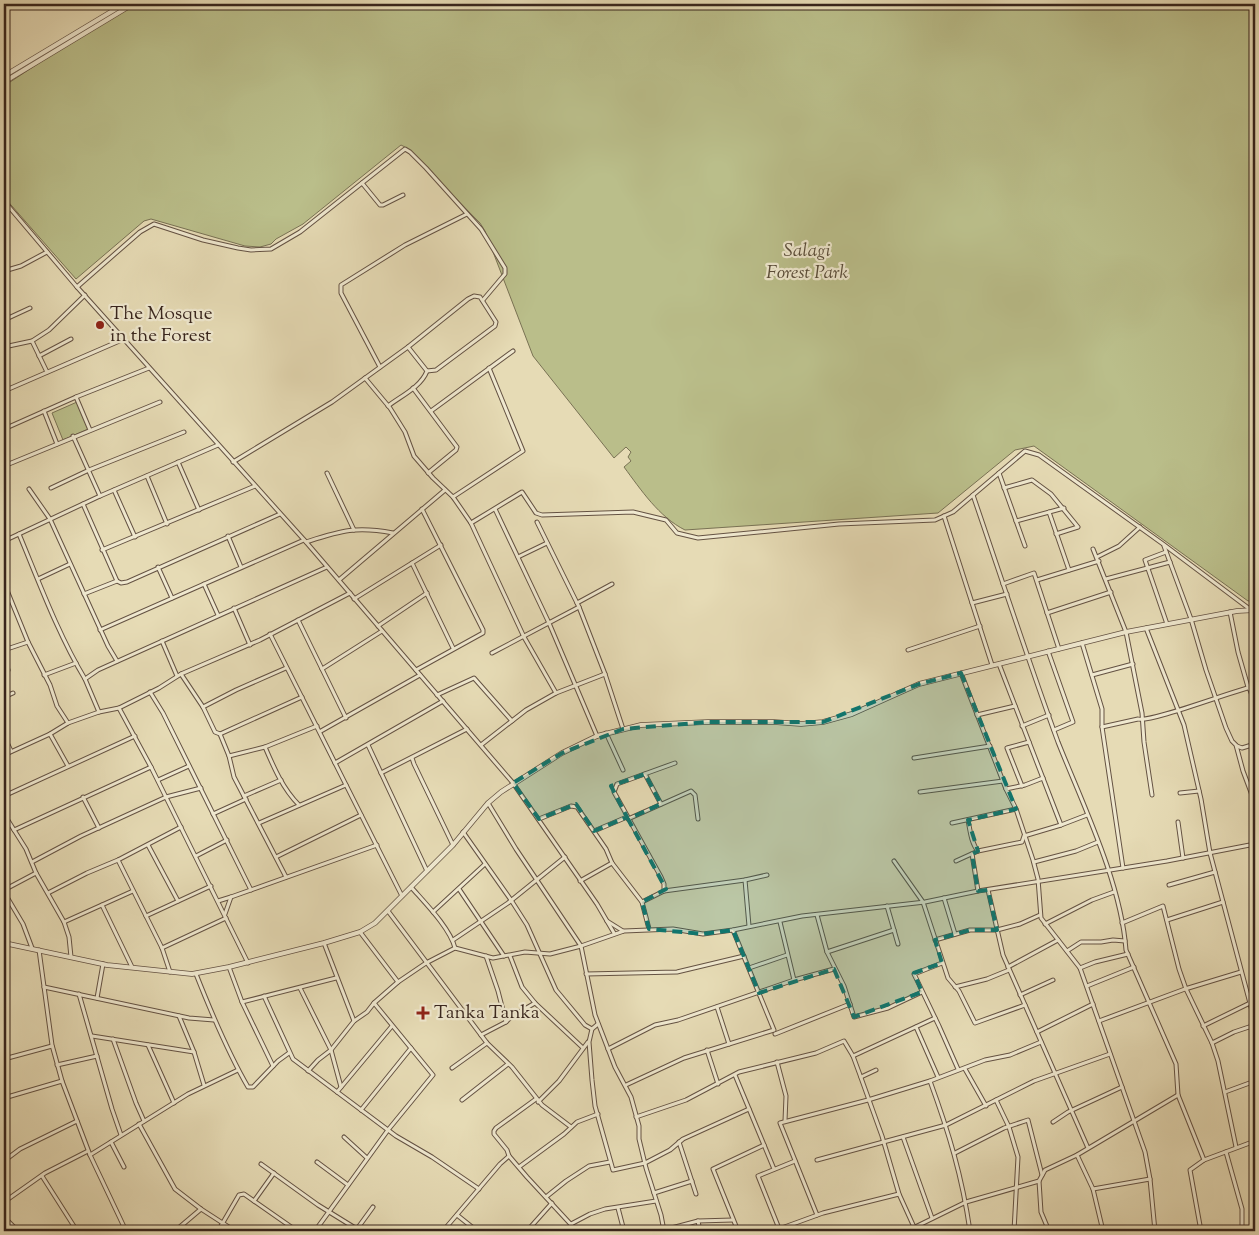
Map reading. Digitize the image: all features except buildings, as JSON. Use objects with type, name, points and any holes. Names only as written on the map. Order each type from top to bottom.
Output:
[{"type":"street","points":[[4,76],[121,4]]},
{"type":"street","points":[[4,82],[133,4]]},
{"type":"street","points":[[77,287],[151,225],[157,224],[203,240],[238,248],[271,249],[300,232],[402,150],[407,150],[481,228],[506,270],[506,274],[483,300]]},
{"type":"street","points":[[361,183],[380,205],[384,205],[403,195]]},
{"type":"street","points":[[4,201],[77,287],[305,541],[513,783],[597,904],[614,934]]},
{"type":"street","points":[[380,367],[341,293],[341,286],[405,245],[468,214]]},
{"type":"street","points":[[4,271],[21,266],[47,252]]},
{"type":"street","points":[[4,348],[32,341],[49,330],[85,295]]},
{"type":"street","points":[[233,462],[332,402],[408,347],[472,297],[478,296],[483,300],[496,322],[495,326],[436,370],[427,370]]},
{"type":"street","points":[[4,320],[30,308]]},
{"type":"street","points":[[39,356],[71,339]]},
{"type":"street","points":[[4,391],[124,339]]},
{"type":"street","points":[[32,341],[47,372]]},
{"type":"street","points":[[408,347],[427,370]]},
{"type":"street","points":[[430,411],[513,351]]},
{"type":"street","points":[[4,429],[76,397],[149,368]]},
{"type":"street","points":[[453,498],[523,451],[489,368]]},
{"type":"street","points":[[388,406],[421,381],[427,370]]},
{"type":"street","points":[[366,378],[405,432],[414,456],[453,498],[471,523],[524,637],[556,693]]},
{"type":"street","points":[[412,388],[457,447],[456,450],[428,473]]},
{"type":"street","points":[[76,397],[90,430]]},
{"type":"street","points":[[4,466],[73,436],[160,402]]},
{"type":"street","points":[[44,411],[57,444]]},
{"type":"street","points":[[51,488],[89,470],[184,432]]},
{"type":"street","points":[[73,436],[100,496]]},
{"type":"street","points":[[4,541],[100,496],[218,445]]},
{"type":"street","points":[[471,523],[522,492],[531,508],[536,513],[542,515],[633,512],[666,520],[677,533],[698,538],[838,524],[935,520],[953,512],[1025,451],[1032,452],[1045,459],[1253,610],[1255,626]]},
{"type":"street","points":[[178,462],[200,510]]},
{"type":"street","points":[[327,473],[354,530]]},
{"type":"street","points":[[999,473],[1025,546]]},
{"type":"street","points":[[147,476],[167,524]]},
{"type":"street","points":[[1004,488],[1032,480],[1052,494],[1078,527],[1056,534]]},
{"type":"street","points":[[102,550],[255,486]]},
{"type":"street","points":[[29,489],[50,519],[100,630],[117,662]]},
{"type":"street","points":[[114,490],[135,537]]},
{"type":"street","points":[[339,580],[445,490]]},
{"type":"street","points":[[973,495],[1027,657],[1108,870],[1128,954],[1176,1064],[1178,1095],[1204,1160]]},
{"type":"street","points":[[83,504],[117,581]]},
{"type":"street","points":[[1016,521],[1064,508]]},
{"type":"street","points":[[416,670],[453,648],[482,635],[483,630],[422,509]]},
{"type":"street","points":[[495,509],[549,623],[597,736]]},
{"type":"street","points":[[1049,512],[1069,570]]},
{"type":"street","points":[[84,594],[117,581],[121,583],[126,582],[280,514]]},
{"type":"street","points":[[944,516],[992,665]]},
{"type":"street","points":[[537,522],[578,605],[606,674],[623,729]]},
{"type":"street","points":[[1037,580],[1098,559],[1119,546],[1140,527]]},
{"type":"street","points":[[100,630],[241,567],[305,541],[354,530],[374,530],[393,533]]},
{"type":"street","points":[[19,534],[99,712]]},
{"type":"street","points":[[228,536],[241,567]]},
{"type":"street","points":[[518,557],[547,543]]},
{"type":"street","points":[[1163,544],[1191,619],[1226,728],[1236,745],[1242,748],[1255,744]]},
{"type":"street","points":[[354,599],[441,545]]},
{"type":"street","points":[[1093,549],[1126,632],[1143,721],[1144,742],[1152,795]]},
{"type":"street","points":[[1166,552],[1144,560],[1167,624]]},
{"type":"street","points":[[1106,580],[1170,562]]},
{"type":"street","points":[[412,563],[453,648]]},
{"type":"street","points":[[38,579],[70,564]]},
{"type":"street","points":[[158,567],[172,598]]},
{"type":"street","points":[[85,678],[218,615],[327,567]]},
{"type":"street","points":[[1003,584],[1034,573],[1059,649]]},
{"type":"street","points":[[4,583],[28,642],[50,685],[57,706],[68,724]]},
{"type":"street","points":[[204,584],[218,615]]},
{"type":"street","points":[[492,653],[549,623],[612,584]]},
{"type":"street","points":[[1047,613],[1111,592]]},
{"type":"street","points":[[4,755],[68,724],[99,712],[119,708],[179,675],[250,645],[350,593]]},
{"type":"street","points":[[378,626],[426,593]]},
{"type":"street","points":[[972,603],[1006,594]]},
{"type":"street","points":[[234,608],[250,645]]},
{"type":"street","points":[[4,943],[103,964],[196,974],[248,963],[324,943],[360,932],[375,923],[453,845],[488,803],[513,783],[562,753],[597,736],[641,725],[708,722],[801,724],[823,722],[852,714],[919,684],[961,673],[1126,632],[1230,612],[1253,610]]},
{"type":"street","points":[[1230,612],[1238,652],[1248,687],[1255,703]]},
{"type":"street","points":[[298,620],[346,718]]},
{"type":"street","points":[[908,650],[980,626]]},
{"type":"street","points":[[1146,628],[1184,725],[1199,791],[1210,853],[1254,1014],[1255,1024],[1234,1032],[1212,1044]]},
{"type":"street","points":[[322,670],[382,631]]},
{"type":"street","points":[[270,634],[403,896]]},
{"type":"street","points":[[162,641],[179,675],[203,707],[215,732],[220,734],[229,756],[234,777],[286,877]]},
{"type":"street","points":[[4,650],[28,642]]},
{"type":"street","points":[[1082,643],[1102,709],[1102,726],[1123,868]]},
{"type":"street","points":[[1048,651],[1073,722],[1054,730]]},
{"type":"street","points":[[4,657],[8,670]]},
{"type":"street","points":[[44,675],[76,664]]},
{"type":"street","points":[[999,664],[1061,825]]},
{"type":"street","points":[[1092,675],[1133,664]]},
{"type":"street","points":[[203,707],[286,668]]},
{"type":"street","points":[[961,673],[1003,782],[1016,809],[1034,862],[1039,882],[1041,918],[1080,968],[1145,1152],[1150,1179],[1155,1231]]},
{"type":"street","points":[[481,745],[526,710],[556,693],[606,674]]},
{"type":"street","points":[[320,731],[420,675]]},
{"type":"street","points":[[437,695],[474,678],[512,721]]},
{"type":"street","points":[[1102,726],[1138,719],[1143,721],[1255,686]]},
{"type":"street","points":[[150,692],[163,713],[251,890]]},
{"type":"street","points":[[4,697],[13,693]]},
{"type":"street","points":[[220,734],[302,697]]},
{"type":"street","points":[[335,763],[443,701]]},
{"type":"street","points":[[977,715],[1015,706]]},
{"type":"street","points":[[119,708],[151,766],[248,963]]},
{"type":"street","points":[[1022,726],[1048,715]]},
{"type":"street","points":[[229,756],[265,747],[317,726]]},
{"type":"street","points":[[381,773],[467,729]]},
{"type":"street","points":[[606,733],[623,770]]},
{"type":"street","points":[[50,734],[68,766]]},
{"type":"street","points":[[4,736],[11,751]]},
{"type":"street","points":[[4,796],[135,736]]},
{"type":"street","points":[[1022,786],[1008,748],[1029,742]]},
{"type":"street","points":[[368,745],[427,871]]},
{"type":"street","points":[[1236,745],[1255,803]]},
{"type":"street","points":[[914,758],[990,746]]},
{"type":"street","points":[[265,747],[291,797],[299,804]]},
{"type":"street","points":[[412,758],[453,845]]},
{"type":"street","points":[[664,890],[661,877],[614,792],[614,788],[617,784],[675,763]]},
{"type":"street","points":[[14,830],[151,766]]},
{"type":"street","points":[[158,780],[189,766]]},
{"type":"street","points":[[645,774],[661,804]]},
{"type":"street","points":[[1006,789],[1022,786],[1043,778]]},
{"type":"street","points":[[213,814],[281,780]]},
{"type":"street","points":[[920,792],[1003,782]]},
{"type":"street","points":[[259,823],[346,784]]},
{"type":"street","points":[[32,862],[166,797],[200,788]]},
{"type":"street","points":[[1180,792],[1199,791]]},
{"type":"street","points":[[594,831],[687,792],[693,792],[698,819]]},
{"type":"street","points":[[83,797],[99,828]]},
{"type":"street","points":[[488,803],[516,849],[581,946],[598,1024],[615,1067],[626,1085],[636,1117],[645,1163],[664,1231],[698,1221],[734,1220]]},
{"type":"street","points":[[539,818],[574,806],[577,807],[606,849],[612,862],[642,902],[649,929]]},
{"type":"street","points":[[952,823],[1016,809]]},
{"type":"street","points":[[4,814],[64,922],[69,937],[71,957]]},
{"type":"street","points":[[276,857],[361,815]]},
{"type":"street","points":[[1024,836],[1087,815]]},
{"type":"street","points":[[968,820],[971,835],[978,851]]},
{"type":"street","points":[[1178,822],[1183,858]]},
{"type":"street","points":[[47,893],[87,872],[118,860],[181,827]]},
{"type":"street","points":[[463,832],[527,925],[556,990],[585,1025],[592,1029]]},
{"type":"street","points":[[956,861],[978,851],[1022,842],[1024,836]]},
{"type":"street","points":[[196,856],[226,840]]},
{"type":"street","points":[[1034,862],[1076,851],[1098,842]]},
{"type":"street","points":[[148,844],[178,901]]},
{"type":"street","points":[[308,1071],[331,1050],[354,1021],[367,1012],[374,1003],[398,982],[426,963],[455,948],[493,958],[525,952],[550,954],[581,946],[624,931],[673,928],[703,934],[733,930],[780,922],[802,916],[923,902],[1255,844]]},
{"type":"street","points":[[218,901],[377,845]]},
{"type":"street","points":[[972,854],[978,891]]},
{"type":"street","points":[[453,940],[538,880],[565,857]]},
{"type":"street","points":[[118,860],[162,948],[170,972]]},
{"type":"street","points":[[580,881],[612,862]]},
{"type":"street","points":[[894,862],[923,902],[948,978],[960,991],[975,1022],[1025,1005]]},
{"type":"street","points":[[433,912],[485,864]]},
{"type":"street","points":[[1169,885],[1215,872]]},
{"type":"street","points":[[32,948],[23,924],[4,891],[36,873]]},
{"type":"street","points":[[642,902],[664,890],[744,880],[767,875]]},
{"type":"street","points":[[744,880],[749,926]]},
{"type":"street","points":[[146,916],[211,886]]},
{"type":"street","points":[[411,887],[433,912],[453,940],[455,948]]},
{"type":"street","points":[[458,889],[504,956]]},
{"type":"street","points":[[988,890],[1003,955],[1088,1148]]},
{"type":"street","points":[[64,922],[133,891]]},
{"type":"street","points":[[1045,924],[1092,900],[1114,892]]},
{"type":"street","points":[[162,948],[226,916],[231,897]]},
{"type":"street","points":[[944,898],[955,934]]},
{"type":"street","points":[[1167,920],[1223,902]]},
{"type":"street","points":[[102,905],[132,968]]},
{"type":"street","points":[[887,906],[898,944]]},
{"type":"street","points":[[1122,923],[1163,906],[1186,989],[1218,1061],[1236,1148]]},
{"type":"street","points":[[388,911],[487,1043],[512,1067],[538,1101],[571,1127]]},
{"type":"street","points":[[818,915],[827,952],[844,986],[854,1017],[888,1008],[922,992]]},
{"type":"street","points":[[935,940],[970,930],[997,930],[1020,924],[1041,915]]},
{"type":"street","points":[[607,921],[624,931]]},
{"type":"street","points":[[780,922],[794,980]]},
{"type":"street","points":[[626,1085],[684,1058],[774,1030],[733,930]]},
{"type":"street","points":[[827,952],[894,930]]},
{"type":"street","points":[[360,932],[398,982]]},
{"type":"street","points":[[955,987],[987,979],[1058,940]]},
{"type":"street","points":[[1067,951],[1081,942],[1126,941]]},
{"type":"street","points":[[324,943],[354,1021]]},
{"type":"street","points":[[39,950],[52,1046],[57,1065],[89,1153],[126,1231]]},
{"type":"street","points":[[1080,968],[1095,962],[1128,954]]},
{"type":"street","points":[[749,968],[787,955]]},
{"type":"street","points":[[486,956],[506,1022]]},
{"type":"street","points":[[510,956],[522,987],[535,1003],[583,1048]]},
{"type":"street","points":[[586,974],[677,972],[744,956]]},
{"type":"street","points":[[942,963],[914,974],[958,1069]]},
{"type":"street","points":[[97,998],[103,964]]},
{"type":"street","points":[[230,967],[242,1002],[273,1066]]},
{"type":"street","points":[[1087,986],[1134,968]]},
{"type":"street","points":[[608,1049],[655,1025],[678,1020],[794,980],[834,969]]},
{"type":"street","points":[[1099,1021],[1186,989],[1241,972]]},
{"type":"street","points":[[196,974],[214,1020],[248,1087],[253,1087],[273,1066],[290,1053]]},
{"type":"street","points":[[242,1002],[336,978]]},
{"type":"street","points":[[1020,995],[1053,980]]},
{"type":"street","points":[[44,987],[179,1016],[214,1020]]},
{"type":"street","points":[[300,988],[331,1050],[341,1087]]},
{"type":"street","points":[[79,994],[112,1109],[122,1135]]},
{"type":"street","points":[[264,996],[292,1059],[388,1130],[479,1189]]},
{"type":"street","points":[[316,1231],[388,1130],[432,1077],[432,1073],[374,1003]]},
{"type":"street","points":[[481,1035],[506,1022],[535,1003]]},
{"type":"street","points":[[1204,1026],[1250,1003]]},
{"type":"street","points":[[776,1034],[850,1004]]},
{"type":"street","points":[[1037,1032],[1093,1004]]},
{"type":"street","points":[[718,1007],[729,1044]]},
{"type":"street","points":[[179,1016],[194,1052],[204,1085]]},
{"type":"street","points":[[853,1056],[936,1018]]},
{"type":"street","points":[[577,1231],[552,1202],[526,1177],[509,1156],[494,1131],[538,1101],[559,1081],[588,1042],[592,1029],[598,1024]]},
{"type":"street","points":[[337,1092],[392,1026]]},
{"type":"street","points":[[916,1027],[938,1077]]},
{"type":"street","points":[[92,1036],[194,1052]]},
{"type":"street","points":[[113,1039],[144,1121]]},
{"type":"street","points":[[636,1117],[686,1100],[735,1074],[752,1068],[816,1053],[844,1041],[853,1056],[861,1077],[899,1194],[914,1229]]},
{"type":"street","points":[[588,1042],[598,1114],[613,1170],[645,1163],[670,1150],[683,1139],[749,1109]]},
{"type":"street","points":[[817,1215],[780,1122],[868,1100],[985,1060],[1010,1055],[1041,1042]]},
{"type":"street","points":[[452,1068],[487,1043]]},
{"type":"street","points":[[148,1045],[174,1103]]},
{"type":"street","points":[[4,1059],[52,1046]]},
{"type":"street","points":[[361,1110],[411,1048]]},
{"type":"street","points":[[707,1050],[718,1084]]},
{"type":"street","points":[[817,1160],[946,1125],[1034,1081],[1110,1054]]},
{"type":"street","points":[[57,1065],[97,1056]]},
{"type":"street","points":[[777,1062],[786,1096],[785,1121]]},
{"type":"street","points":[[462,1100],[508,1064]]},
{"type":"street","points":[[965,1068],[986,1106]]},
{"type":"street","points":[[4,1202],[42,1176],[111,1142],[204,1085],[238,1070]]},
{"type":"street","points":[[861,1077],[876,1070]]},
{"type":"street","points":[[735,1074],[774,1169]]},
{"type":"street","points":[[930,1080],[955,1153],[966,1202],[970,1231]]},
{"type":"street","points":[[4,1098],[62,1081]]},
{"type":"street","points":[[1225,1092],[1255,1081]]},
{"type":"street","points":[[1052,1122],[1122,1087]]},
{"type":"street","points":[[1049,1231],[1041,1212],[1039,1182],[1046,1170],[1076,1155],[1178,1095]]},
{"type":"street","points":[[996,1100],[1009,1127],[1018,1157],[1014,1231]]},
{"type":"street","points":[[519,1167],[564,1134],[577,1122],[598,1114]]},
{"type":"street","points":[[955,1153],[1028,1120],[1042,1175]]},
{"type":"street","points":[[4,1161],[20,1149],[77,1121]]},
{"type":"street","points":[[139,1124],[175,1189],[200,1209],[236,1231]]},
{"type":"street","points":[[903,1137],[932,1218]]},
{"type":"street","points":[[344,1138],[367,1158]]},
{"type":"street","points":[[1201,1231],[1190,1170],[1204,1160],[1255,1141]]},
{"type":"street","points":[[111,1142],[124,1167]]},
{"type":"street","points":[[679,1142],[696,1194]]},
{"type":"street","points":[[738,1231],[713,1169],[764,1145]]},
{"type":"street","points":[[1226,1152],[1242,1209],[1242,1231]]},
{"type":"street","points":[[1076,1155],[1093,1188],[1102,1231]]},
{"type":"street","points":[[442,1231],[509,1156]]},
{"type":"street","points":[[795,1161],[758,1176],[779,1230],[817,1215],[899,1194]]},
{"type":"street","points":[[317,1162],[348,1185]]},
{"type":"street","points":[[546,1197],[589,1166],[610,1162]]},
{"type":"street","points":[[261,1164],[328,1212],[358,1230],[373,1207]]},
{"type":"street","points":[[254,1202],[274,1174]]},
{"type":"street","points":[[42,1176],[76,1231]]},
{"type":"street","points":[[1093,1188],[1150,1179]]},
{"type":"street","points":[[654,1193],[692,1181]]},
{"type":"street","points":[[907,1231],[966,1202],[1039,1182]]},
{"type":"street","points":[[218,1231],[241,1194],[244,1194],[297,1231]]},
{"type":"street","points":[[571,1224],[590,1214],[656,1201]]},
{"type":"street","points":[[527,1231],[552,1202]]},
{"type":"street","points":[[618,1208],[624,1231]]},
{"type":"street","points":[[175,1231],[200,1209]]},
{"type":"street","points":[[457,1215],[477,1231]]},
{"type":"street","points":[[4,1217],[18,1231]]},
{"type":"street","points":[[698,1221],[700,1231]]},
{"type":"street","points":[[571,1231],[574,1228]]},
{"type":"highlighted area","points":[[961,673],[1016,809],[968,820],[978,851],[972,854],[978,891],[988,890],[997,930],[970,930],[935,940],[942,963],[914,973],[922,992],[854,1017],[834,969],[759,993],[733,930],[703,934],[649,929],[642,902],[666,889],[628,819],[661,804],[645,774],[611,786],[627,817],[594,831],[576,804],[539,819],[513,783],[562,753],[623,729],[708,722],[823,722],[919,684]]},
{"type":"green space","name":"Salagi Forest Park","points":[[136,4],[1255,4],[1255,600],[1248,601],[1034,446],[1015,450],[938,513],[685,530],[676,525],[659,510],[644,494],[624,467],[631,461],[628,457],[631,452],[626,447],[614,458],[533,356],[485,231],[480,223],[401,145],[303,224],[276,239],[271,244],[260,247],[245,246],[151,219],[144,221],[76,279],[4,197],[4,86]]},
{"type":"green space","points":[[77,402],[88,429],[63,440],[52,413]]},
{"type":"place","name":"The Mosque in the Forest","points":[[100,325]]},
{"type":"place","name":"Tanka Tanka","points":[[423,1013]]}]
